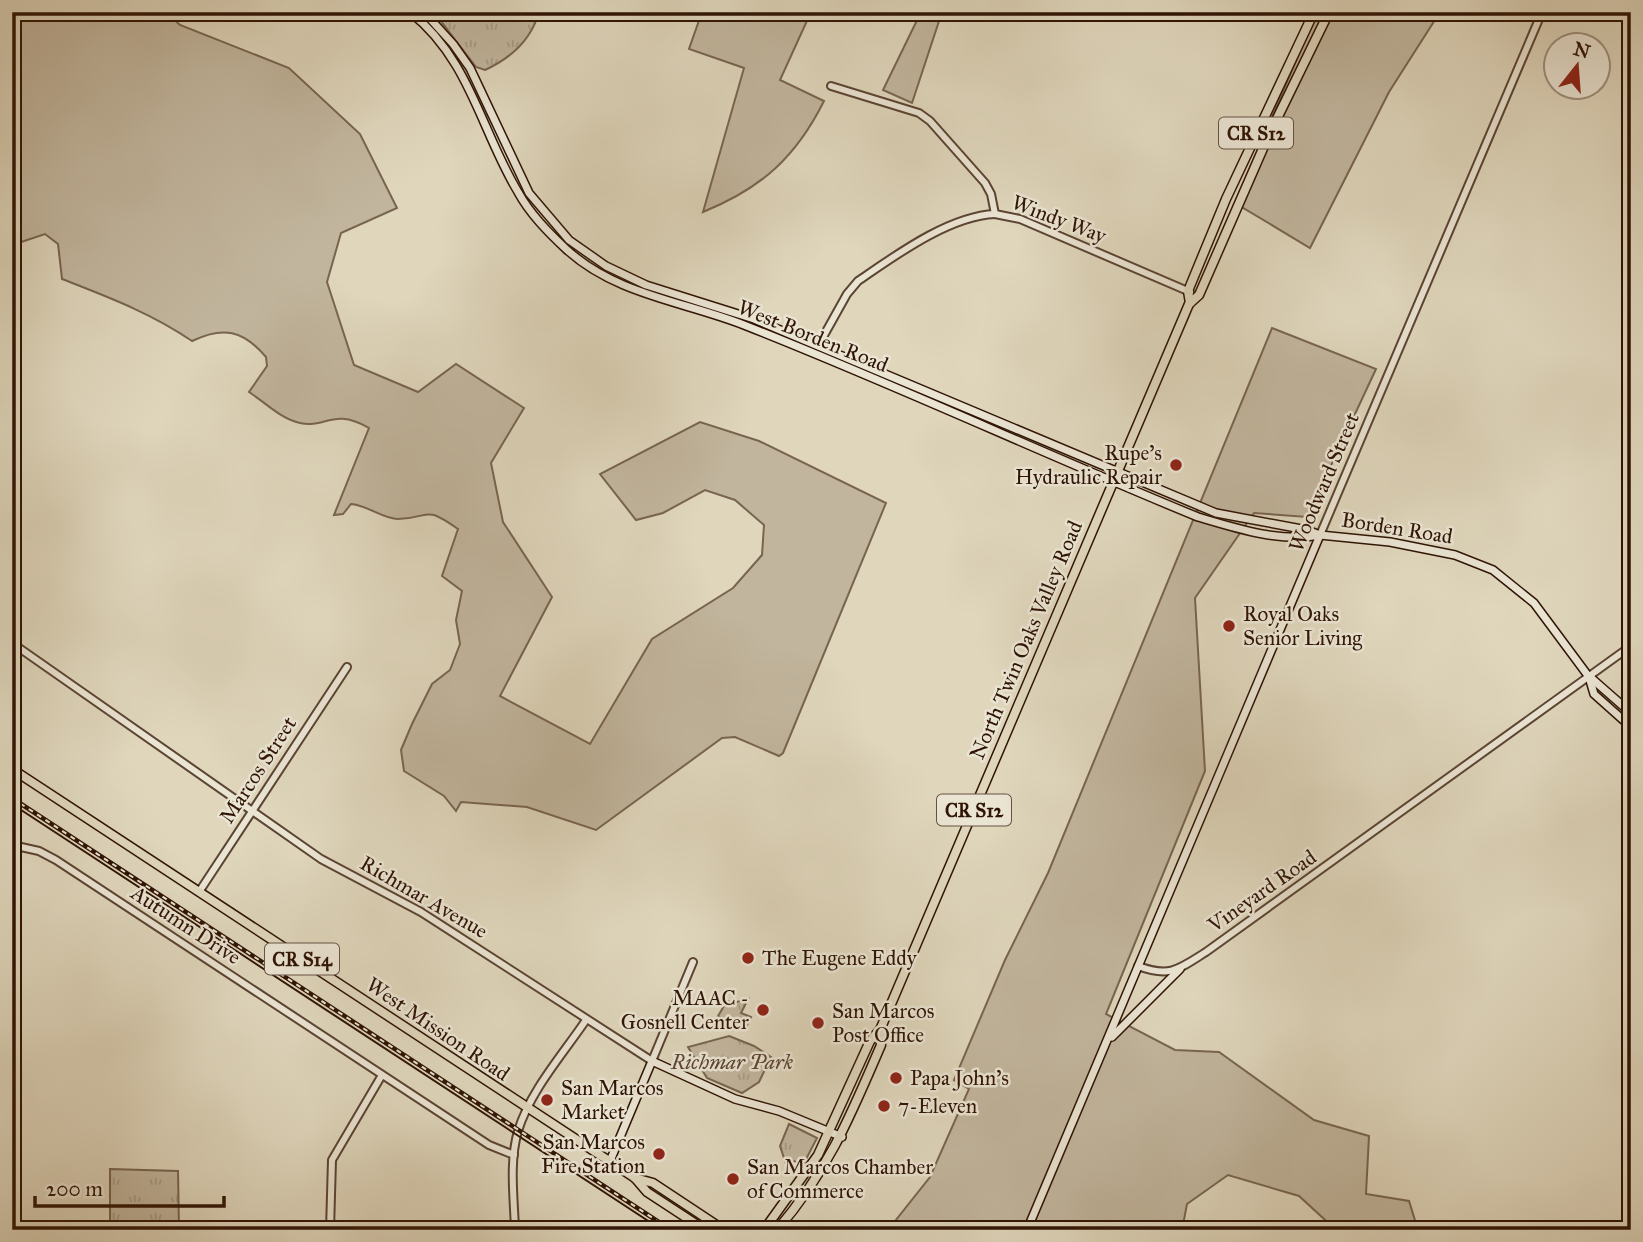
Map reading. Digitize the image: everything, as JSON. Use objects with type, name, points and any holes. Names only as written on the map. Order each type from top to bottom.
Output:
[{"type":"main road","name":"West Borden Road","points":[[410,12],[434,36],[463,75],[517,192],[533,214],[567,250],[601,274],[642,293],[742,324],[1185,511],[1242,529],[1304,538],[1320,535]]},
{"type":"main road","name":"West Borden Road","points":[[424,12],[462,56],[522,180],[569,240],[606,267],[637,282],[743,315],[1116,472]]},
{"type":"main road","name":"CR S12","points":[[1188,291],[1230,189],[1314,12]]},
{"type":"main road","name":"North Twin Oaks Valley Road","points":[[764,1230],[807,1173],[830,1132],[870,1041],[880,1030],[1190,303],[1199,295],[1268,137],[1329,12]]},
{"type":"main road","points":[[1188,291],[1190,303]]},
{"type":"main road","name":"Borden Road","points":[[1116,472],[1189,503],[1245,520],[1307,530],[1320,535],[1390,542],[1455,555],[1493,570],[1534,603],[1589,677],[1631,713]]},
{"type":"main road","name":"Woodward Street","points":[[1138,966],[1320,535]]},
{"type":"main road","name":"Borden Road","points":[[1589,677],[1594,694],[1631,727]]},
{"type":"main road","name":"West Mission Road","points":[[12,769],[610,1161],[635,1178],[647,1192],[705,1230]]},
{"type":"main road","points":[[1027,1230],[1138,966]]},
{"type":"main road","points":[[1107,1043],[1180,969]]},
{"type":"main road","name":"North Twin Oaks Valley Road","points":[[777,1230],[814,1185],[842,1137],[881,1045],[880,1030]]},
{"type":"main road","points":[[610,1161],[652,1061]]},
{"type":"main road","name":"Richmar Avenue","points":[[652,1061],[735,1099],[779,1111],[842,1137]]},
{"type":"main road","name":"West Mission Road","points":[[635,1178],[653,1183],[724,1230]]},
{"type":"street","name":"Woodward Street","points":[[1320,535],[1542,12]]},
{"type":"street","name":"Windy Way","points":[[831,86],[905,107],[930,121],[985,183],[991,194],[995,214],[1020,219],[1199,295]]},
{"type":"street","points":[[818,346],[847,294],[858,281],[947,226],[975,216],[995,214]]},
{"type":"street","name":"Richmar Avenue","points":[[12,643],[321,859],[421,912],[652,1061]]},
{"type":"street","name":"Vineyard Road","points":[[1180,969],[1278,902],[1631,646]]},
{"type":"street","name":"Marcos Street","points":[[199,891],[346,667]]},
{"type":"street","name":"Autumn Drive","points":[[12,845],[39,850],[56,860],[489,1145],[514,1155]]},
{"type":"street","points":[[652,1061],[693,962]]},
{"type":"street","points":[[1138,966],[1158,973],[1180,969]]},
{"type":"street","points":[[515,1230],[514,1155],[518,1130],[527,1109],[586,1020]]},
{"type":"street","points":[[330,1230],[329,1182],[332,1160],[382,1075]]},
{"type":"green space","points":[[12,12],[166,12],[180,25],[289,68],[360,134],[397,208],[341,233],[327,282],[354,365],[418,392],[456,364],[524,408],[491,463],[503,522],[552,597],[500,696],[590,744],[652,639],[733,588],[762,555],[764,525],[735,500],[705,490],[663,513],[636,520],[600,474],[700,422],[759,441],[886,503],[783,753],[779,756],[735,737],[722,738],[596,830],[527,807],[461,802],[456,811],[444,796],[404,771],[401,750],[412,724],[432,684],[450,670],[460,644],[456,620],[462,591],[442,576],[458,529],[428,514],[398,519],[351,504],[343,514],[334,515],[369,428],[347,419],[309,424],[286,418],[249,392],[267,366],[266,357],[249,341],[241,336],[223,332],[192,341],[145,314],[62,279],[58,244],[45,234],[12,245]]},
{"type":"green space","points":[[434,12],[539,12],[531,32],[519,47],[485,70],[476,67]]},
{"type":"green space","points":[[702,12],[811,12],[780,80],[824,101],[802,139],[775,168],[743,192],[703,212],[744,68],[689,49]]},
{"type":"green space","points":[[921,12],[942,12],[912,103],[883,90]]},
{"type":"green space","points":[[1317,12],[1440,12],[1389,92],[1310,248],[1235,203]]},
{"type":"green space","points":[[1272,328],[1376,369],[1307,517],[1254,513],[1195,598],[1205,771],[1106,1014],[1175,1050],[1219,1052],[1314,1120],[1369,1136],[1366,1194],[1409,1201],[1418,1230],[1336,1230],[1299,1196],[1228,1175],[1187,1204],[1182,1230],[888,1230],[930,1177],[969,1089],[954,1080],[1005,960],[1048,873]]},
{"type":"green space","points":[[748,999],[741,1013],[751,1017],[745,1029],[718,1016],[727,1001],[733,1003]]},
{"type":"green space","name":"Richmar Park","points":[[729,1036],[754,1046],[771,1057],[759,1082],[742,1093],[707,1078],[688,1047]]},
{"type":"green space","points":[[789,1124],[817,1138],[803,1165],[794,1161],[786,1164],[780,1146]]},
{"type":"green space","points":[[110,1169],[178,1171],[179,1230],[110,1230]]},
{"type":"tram line","points":[[12,804],[662,1230]]},
{"type":"railway","points":[[12,798],[671,1230]]},
{"type":"place","name":"Rupe’s Hydraulic Repair","points":[[1176,465]]},
{"type":"place","name":"Royal Oaks Senior Living","points":[[1229,626]]},
{"type":"place","name":"The Eugene Eddy","points":[[748,958]]},
{"type":"place","name":"MAAC - Gosnell Center","points":[[763,1010]]},
{"type":"place","name":"San Marcos Post Office","points":[[818,1023]]},
{"type":"place","name":"Papa John's","points":[[896,1078]]},
{"type":"place","name":"San Marcos Market","points":[[547,1100]]},
{"type":"place","name":"7-Eleven","points":[[884,1106]]},
{"type":"place","name":"San Marcos Fire Station","points":[[659,1154]]},
{"type":"place","name":"San Marcos Chamber of Commerce","points":[[733,1179]]}]
